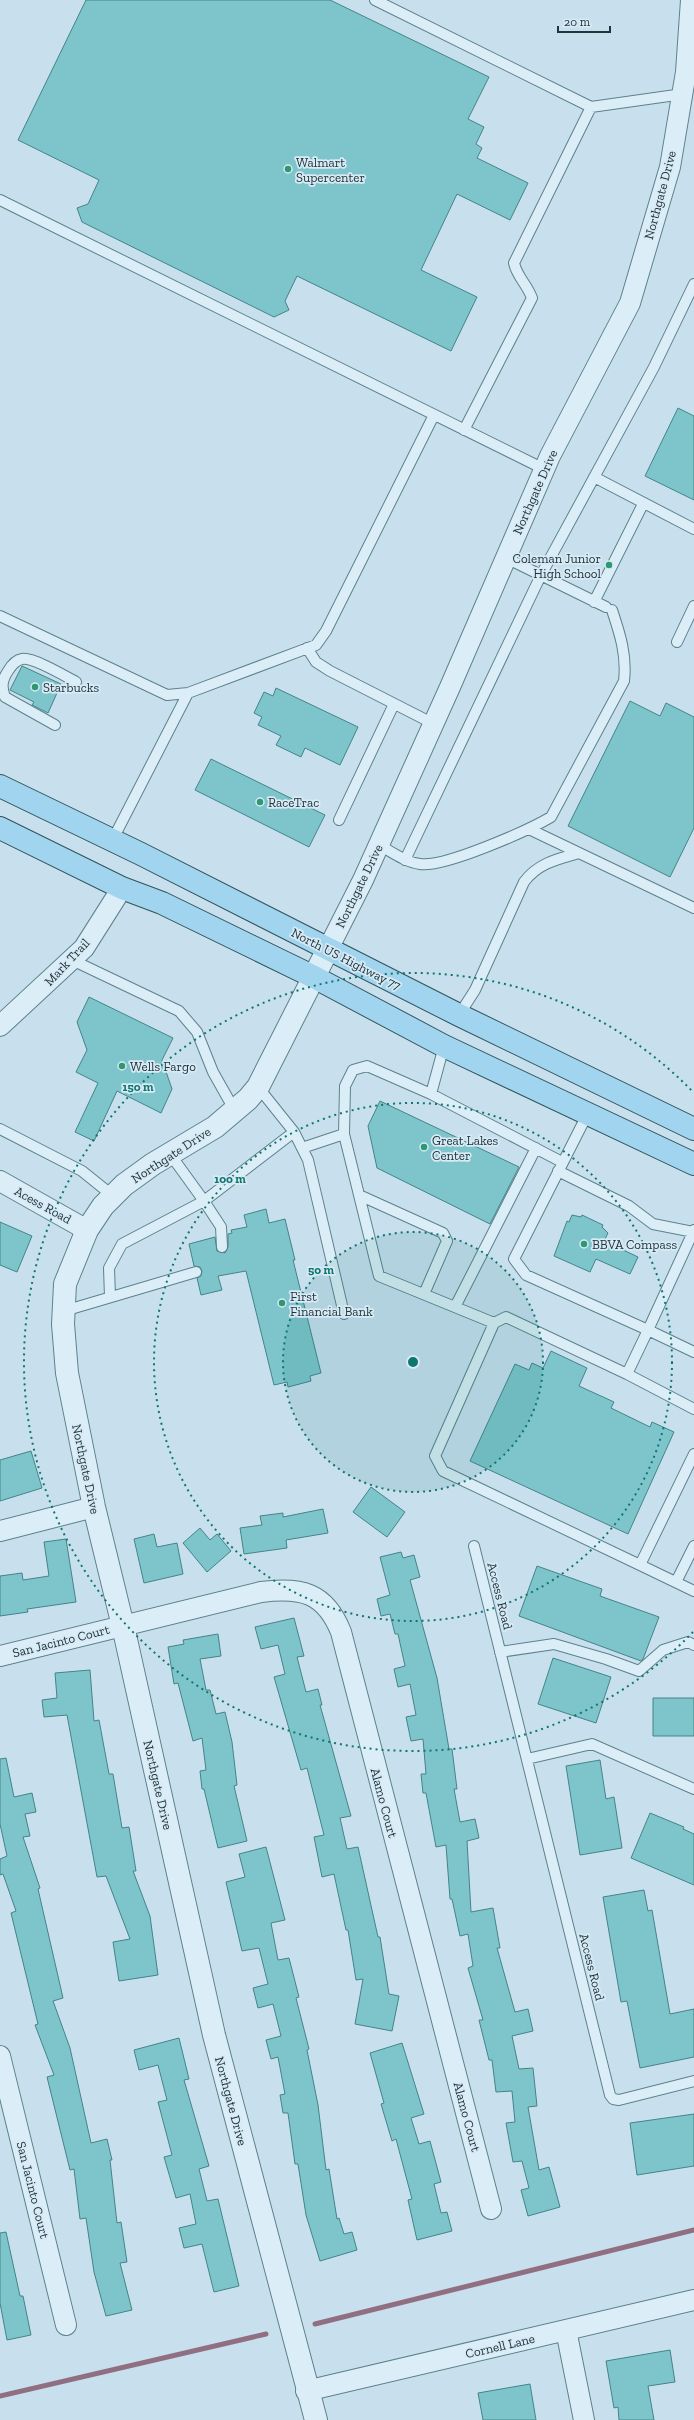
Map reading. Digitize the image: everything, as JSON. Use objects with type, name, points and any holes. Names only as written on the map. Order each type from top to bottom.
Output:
[{"type":"main road","name":"North US Highway 77","points":[[3,793],[112,841],[459,1015],[694,1128]]},
{"type":"main road","points":[[0,828],[122,888],[162,903],[314,977],[444,1046],[694,1164]]},
{"type":"street","name":"Northgate Drive","points":[[316,2420],[306,2391],[214,2035],[123,1626],[94,1507],[67,1373],[64,1311],[66,1284],[86,1230],[103,1206],[113,1196],[153,1164],[215,1127],[235,1111],[258,1087],[379,845],[434,724],[544,469],[630,303],[670,167],[686,72],[691,0]]},
{"type":"street","name":"Mark Trail","points":[[0,1026],[84,948],[122,888]]},
{"type":"street","name":"Acess Road","points":[[0,1181],[86,1230]]},
{"type":"street","points":[[0,1531],[94,1507]]},
{"type":"street","name":"Alamo Court","points":[[123,1626],[261,1592],[286,1589],[314,1597],[324,1603],[335,1616],[341,1632],[491,2209]]},
{"type":"street","name":"San Jacinto Court","points":[[0,1656],[123,1626]]},
{"type":"street","name":"San Jacinto Court","points":[[0,2056],[66,2325]]},
{"type":"street","name":"Cornell Lane","points":[[306,2391],[694,2300]]},
{"type":"street","points":[[566,2330],[584,2420]]},
{"type":"lane","points":[[375,0],[591,107],[682,94]]},
{"type":"lane","points":[[464,430],[532,298],[528,285],[517,275],[514,263],[591,107]]},
{"type":"lane","points":[[0,200],[544,469]]},
{"type":"lane","points":[[405,860],[541,575],[654,367],[694,284]]},
{"type":"lane","points":[[0,617],[167,695],[188,693],[316,644],[326,631],[434,415]]},
{"type":"lane","points":[[594,477],[643,504],[694,529]]},
{"type":"lane","points":[[594,602],[643,504]]},
{"type":"lane","points":[[379,845],[405,860],[422,865],[453,859],[529,829],[551,817],[624,681],[626,665],[622,639],[609,609],[506,558]]},
{"type":"lane","points":[[677,642],[694,606]]},
{"type":"lane","points":[[307,648],[316,662],[330,671],[434,724]]},
{"type":"lane","points":[[55,725],[5,697],[2,687],[4,676],[12,665],[22,659],[32,660],[76,682]]},
{"type":"lane","points":[[112,841],[188,693]]},
{"type":"lane","points":[[339,820],[394,704]]},
{"type":"lane","points":[[529,829],[694,908]]},
{"type":"lane","points":[[459,1015],[475,990],[527,878],[540,866],[555,859],[579,853]]},
{"type":"lane","points":[[72,960],[178,1011],[197,1032],[213,1072],[235,1111]]},
{"type":"lane","points":[[431,1094],[444,1046]]},
{"type":"lane","points":[[494,1323],[379,1276],[344,1134],[345,1086],[353,1070],[367,1066],[431,1094],[536,1148],[560,1166],[629,1206],[653,1224],[694,1232],[627,1374]]},
{"type":"lane","points":[[258,1087],[294,1132],[308,1160],[344,1314]]},
{"type":"lane","points":[[588,1113],[514,1259],[526,1275],[694,1352]]},
{"type":"lane","points":[[0,1129],[82,1171],[113,1196]]},
{"type":"lane","points":[[110,1297],[109,1268],[122,1244],[204,1201],[294,1132]]},
{"type":"lane","points":[[302,1148],[344,1134]]},
{"type":"lane","points":[[455,1307],[536,1148]]},
{"type":"lane","points":[[170,1154],[221,1227],[222,1247]]},
{"type":"lane","points":[[359,1195],[443,1233],[447,1241],[424,1294]]},
{"type":"lane","points":[[64,1311],[196,1272]]},
{"type":"lane","points":[[694,1409],[627,1374],[506,1317],[494,1323],[435,1456],[443,1471],[694,1591]]},
{"type":"lane","points":[[640,1565],[694,1454]]},
{"type":"lane","name":"Access Road","points":[[474,1546],[610,2095],[613,2099],[619,2100],[694,2081]]},
{"type":"lane","points":[[676,1582],[694,1546]]},
{"type":"lane","points":[[500,1652],[554,1644],[606,1659],[639,1671],[663,1650],[688,1642],[694,1646]]},
{"type":"lane","points":[[527,1759],[592,1744],[694,1790]]},
{"type":"building","name":"Walmart Supercenter","points":[[86,0],[330,0],[489,77],[468,119],[484,127],[476,144],[482,148],[477,158],[528,183],[510,220],[457,194],[421,270],[477,297],[451,351],[297,276],[285,301],[289,310],[274,317],[82,222],[77,208],[88,204],[99,180],[18,140]]},
{"type":"building","points":[[678,408],[694,416],[694,500],[645,476]]},
{"type":"building","name":"Starbucks","points":[[22,666],[61,684],[48,713],[32,705],[34,702],[10,690]]},
{"type":"building","name":"RaceTrac","points":[[276,688],[358,727],[340,765],[305,748],[301,757],[276,745],[281,736],[258,725],[262,717],[254,713],[264,692],[273,696]]},
{"type":"building","points":[[630,701],[660,716],[666,703],[694,717],[694,828],[670,877],[568,826]]},
{"type":"building","name":"RaceTrac","points":[[211,759],[325,815],[309,847],[195,790]]},
{"type":"building","name":"Wells Fargo","points":[[89,997],[173,1038],[162,1060],[172,1089],[161,1113],[117,1091],[94,1141],[75,1132],[98,1083],[76,1072],[87,1050],[77,1022]]},
{"type":"building","name":"Great Lakes Center","points":[[380,1101],[519,1167],[490,1224],[377,1168],[368,1126]]},
{"type":"building","name":"First Financial Bank","points":[[266,1209],[269,1223],[285,1219],[295,1260],[293,1260],[321,1373],[310,1376],[311,1381],[288,1387],[287,1382],[274,1385],[246,1271],[218,1276],[222,1290],[201,1295],[197,1278],[201,1276],[202,1271],[200,1267],[194,1266],[189,1244],[215,1237],[217,1251],[225,1253],[228,1247],[228,1234],[232,1233],[231,1230],[247,1227],[244,1215]]},
{"type":"building","name":"BBVA Compass","points":[[572,1215],[581,1217],[582,1215],[603,1225],[602,1227],[608,1233],[604,1241],[638,1257],[630,1274],[596,1259],[590,1272],[554,1256],[567,1221],[569,1222]]},
{"type":"building","points":[[0,1222],[32,1236],[17,1272],[0,1265]]},
{"type":"building","points":[[551,1351],[587,1368],[579,1386],[614,1402],[611,1408],[650,1427],[652,1422],[674,1432],[628,1534],[470,1461],[515,1364],[529,1370],[532,1363],[543,1368]]},
{"type":"building","points":[[31,1451],[42,1488],[0,1501],[0,1460]]},
{"type":"building","points":[[371,1487],[405,1512],[387,1537],[353,1512]]},
{"type":"building","points":[[323,1509],[328,1533],[286,1540],[287,1548],[244,1554],[240,1528],[262,1525],[260,1516],[283,1513],[283,1517]]},
{"type":"building","points":[[200,1528],[210,1540],[217,1534],[231,1551],[207,1572],[183,1543]]},
{"type":"building","points":[[154,1534],[157,1547],[177,1543],[183,1574],[144,1583],[134,1539]]},
{"type":"building","points":[[66,1539],[76,1602],[27,1609],[28,1612],[0,1616],[0,1576],[22,1573],[23,1580],[49,1576],[44,1542]]},
{"type":"building","points":[[401,1552],[403,1558],[414,1555],[420,1577],[410,1580],[437,1678],[449,1749],[452,1749],[457,1789],[454,1789],[460,1822],[475,1819],[479,1838],[467,1841],[471,1912],[493,1908],[500,1948],[497,1948],[515,2012],[528,2009],[533,2031],[512,2036],[519,2069],[533,2068],[537,2106],[528,2107],[539,2170],[549,2167],[560,2207],[528,2216],[521,2190],[529,2188],[522,2161],[513,2162],[506,2123],[515,2122],[512,2091],[496,2092],[492,2060],[489,2060],[479,2020],[483,2020],[468,1968],[473,1966],[468,1934],[460,1936],[452,1899],[450,1899],[446,1845],[436,1847],[426,1793],[423,1793],[421,1774],[426,1774],[423,1739],[411,1741],[406,1717],[416,1715],[410,1684],[398,1687],[394,1669],[405,1666],[398,1634],[395,1634],[390,1614],[381,1616],[377,1599],[390,1595],[380,1557]]},
{"type":"building","points":[[537,1566],[602,1589],[600,1596],[659,1617],[643,1659],[641,1661],[519,1616]]},
{"type":"building","points":[[294,1618],[304,1656],[297,1657],[306,1692],[318,1689],[322,1705],[320,1705],[351,1816],[340,1818],[347,1849],[358,1847],[378,1937],[380,1937],[389,1994],[399,1996],[392,2031],[355,2024],[363,1979],[356,1980],[348,1930],[346,1930],[334,1874],[322,1877],[314,1837],[324,1835],[307,1768],[301,1770],[274,1677],[285,1674],[278,1645],[261,1649],[255,1627]]},
{"type":"building","points":[[218,1634],[221,1656],[200,1659],[206,1690],[210,1690],[216,1714],[225,1712],[232,1742],[237,1785],[234,1786],[247,1841],[218,1848],[204,1789],[202,1789],[200,1771],[206,1770],[202,1738],[193,1741],[178,1683],[174,1684],[168,1647],[184,1644],[183,1640]]},
{"type":"building","points":[[553,1658],[611,1677],[596,1723],[538,1704]]},
{"type":"building","points":[[90,1670],[94,1721],[99,1720],[109,1774],[113,1774],[122,1828],[129,1827],[136,1871],[133,1871],[150,1916],[158,1975],[119,1981],[113,1942],[130,1939],[106,1876],[97,1877],[67,1715],[44,1717],[42,1700],[57,1698],[55,1673]]},
{"type":"building","points":[[653,1698],[694,1698],[694,1736],[653,1736]]},
{"type":"building","points":[[6,1758],[14,1797],[32,1793],[36,1812],[25,1814],[30,1836],[23,1837],[40,1888],[38,1889],[63,1998],[53,2001],[70,2048],[91,2143],[107,2139],[112,2160],[110,2160],[117,2223],[121,2222],[127,2262],[120,2263],[132,2310],[106,2316],[94,2272],[86,2218],[80,2219],[74,2169],[70,2170],[47,2077],[54,2075],[35,2025],[38,2024],[11,1913],[16,1911],[3,1874],[0,1875],[0,1859],[7,1856],[0,1824],[0,1759]]},
{"type":"building","points":[[600,1760],[606,1799],[614,1797],[622,1848],[580,1855],[566,1766]]},
{"type":"building","points":[[650,1813],[684,1827],[683,1829],[694,1834],[694,1885],[631,1858]]},
{"type":"building","points":[[266,1847],[285,1920],[271,1923],[278,1960],[289,1958],[299,1997],[296,1998],[309,2049],[307,2050],[318,2105],[326,2170],[329,2169],[337,2219],[339,2218],[344,2234],[352,2232],[357,2250],[320,2261],[306,2215],[298,2164],[295,2164],[288,2113],[283,2113],[280,2095],[285,2094],[278,2057],[271,2059],[266,2040],[281,2036],[273,2004],[258,2008],[253,1988],[268,1984],[259,1948],[242,1951],[226,1882],[245,1877],[239,1854]]},
{"type":"building","points":[[644,1890],[648,1911],[652,1910],[670,2014],[694,2009],[694,2057],[640,2068],[627,2001],[621,2002],[603,1897]]},
{"type":"building","points":[[179,2038],[189,2079],[184,2080],[209,2166],[199,2169],[207,2201],[218,2199],[239,2286],[214,2292],[202,2244],[184,2248],[179,2228],[196,2224],[190,2194],[176,2198],[164,2157],[172,2155],[158,2102],[167,2100],[158,2065],[139,2070],[134,2050]]},
{"type":"building","points":[[402,2043],[424,2114],[411,2118],[419,2144],[430,2141],[441,2182],[434,2184],[441,2213],[447,2212],[452,2231],[417,2240],[408,2200],[412,2199],[396,2139],[392,2141],[381,2104],[384,2103],[370,2053]]},
{"type":"building","points":[[694,2114],[694,2166],[637,2175],[630,2123]]},
{"type":"building","points":[[6,2232],[20,2296],[23,2296],[31,2335],[7,2340],[0,2303],[0,2233]]},
{"type":"building","points":[[670,2350],[675,2382],[648,2386],[654,2420],[619,2420],[618,2407],[614,2408],[606,2361]]},
{"type":"building","points":[[530,2384],[536,2420],[483,2420],[478,2393]]},
{"type":"waterway","points":[[315,2324],[694,2230]]},
{"type":"waterway","points":[[0,2396],[266,2334]]},
{"type":"place","name":"Walmart Supercenter","points":[[288,169]]},
{"type":"place","name":"Coleman Junior High School","points":[[609,565]]},
{"type":"place","name":"Starbucks","points":[[35,687]]},
{"type":"place","name":"RaceTrac","points":[[260,802]]},
{"type":"place","name":"Wells Fargo","points":[[122,1066]]},
{"type":"place","name":"Great Lakes Center","points":[[424,1147]]},
{"type":"place","name":"BBVA Compass","points":[[584,1244]]},
{"type":"place","name":"First Financial Bank","points":[[282,1303]]}]
